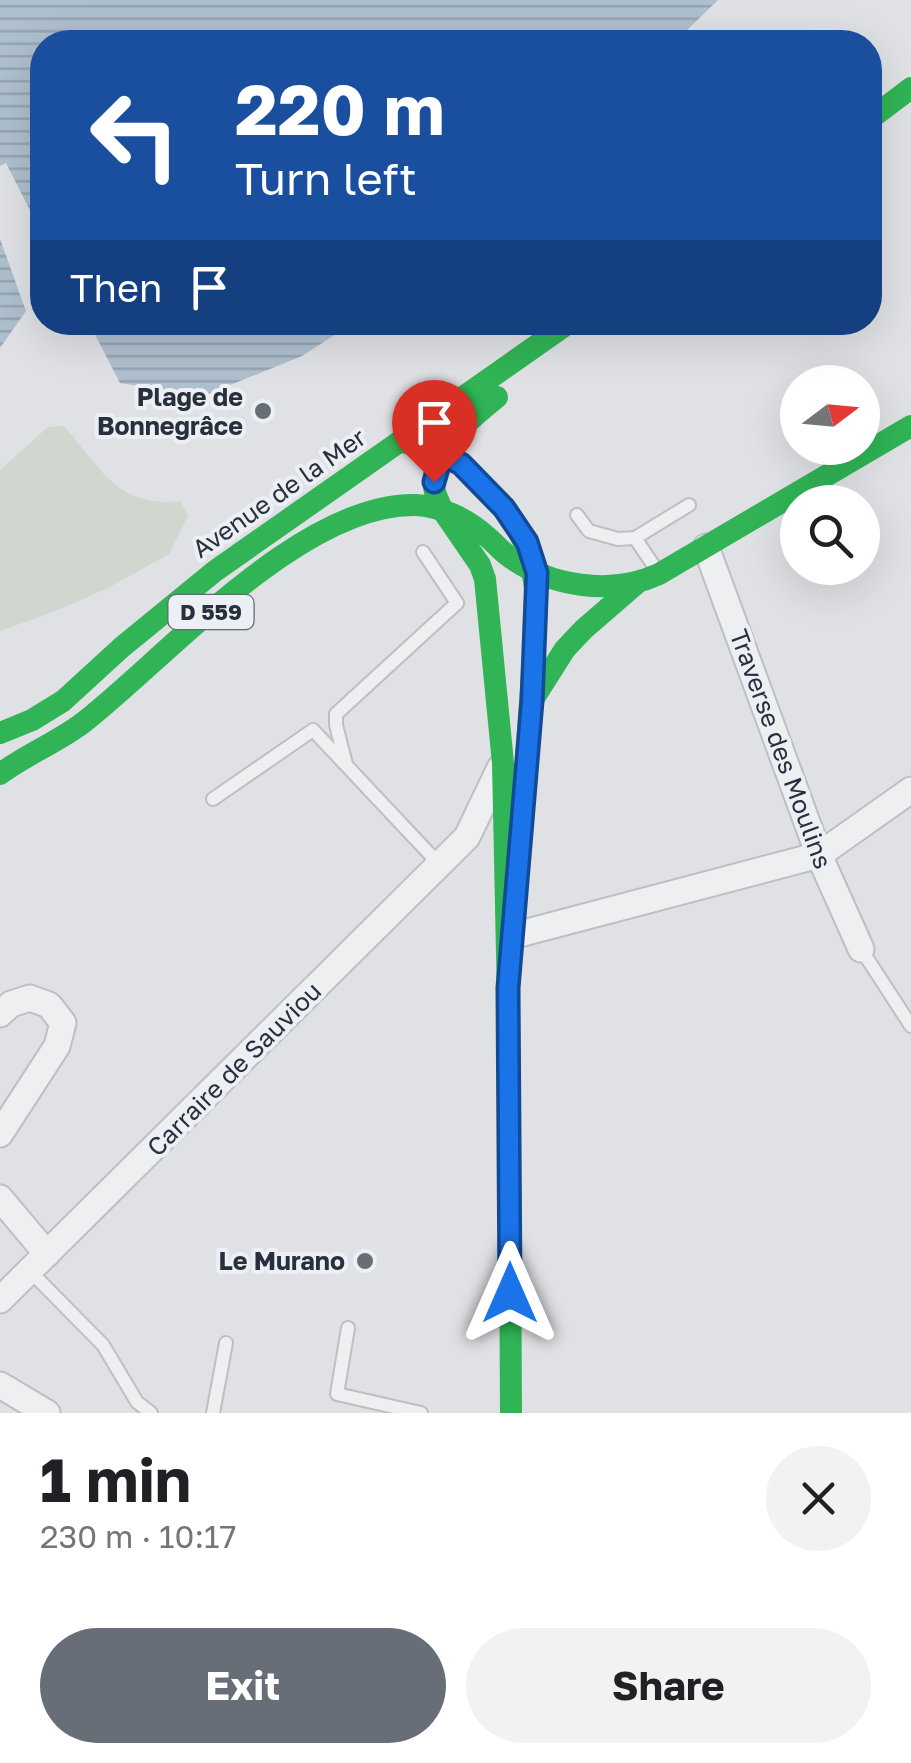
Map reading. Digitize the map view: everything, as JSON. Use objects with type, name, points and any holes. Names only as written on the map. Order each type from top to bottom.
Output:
[{"type":"main road","points":[[882,110],[911,88]]},
{"type":"main road","name":"Avenue de la Mer","points":[[0,733],[32,720],[63,700],[215,571],[552,335]]},
{"type":"main road","points":[[511,1413],[503,763],[485,579],[480,565],[445,514],[434,482],[442,454],[462,428],[566,335]]},
{"type":"main road","points":[[532,701],[574,639],[636,584],[911,426]]},
{"type":"main road","points":[[400,442],[461,464],[504,508],[527,542],[537,573],[532,701],[508,988]]},
{"type":"main road","name":"D 559","points":[[0,774],[82,724],[235,591],[322,530],[349,517],[404,504],[445,514]]},
{"type":"main road","points":[[445,514],[472,525],[508,556],[560,582],[636,584]]},
{"type":"street","name":"Traverse des Moulins","points":[[706,547],[819,856],[861,950]]},
{"type":"street","name":"Carraire de Sauviou","points":[[0,1300],[467,838],[503,763]]},
{"type":"street","points":[[512,936],[819,856],[911,790]]},
{"type":"street","points":[[467,838],[505,860]]},
{"type":"street","points":[[0,1014],[10,1004],[30,998],[49,1005],[63,1024],[57,1046],[0,1134]]},
{"type":"street","points":[[0,1198],[38,1262]]},
{"type":"street","points":[[0,1385],[47,1413]]},
{"type":"lane","points":[[577,515],[590,531],[618,539],[635,538],[689,505]]},
{"type":"lane","points":[[635,538],[659,574]]},
{"type":"lane","points":[[346,766],[336,714],[456,604],[423,552]]},
{"type":"lane","points":[[213,800],[313,730],[440,865]]},
{"type":"lane","points":[[861,950],[909,1020]]},
{"type":"lane","points":[[38,1262],[103,1345],[137,1402],[151,1413]]},
{"type":"lane","points":[[348,1328],[337,1394],[421,1413]]},
{"type":"lane","points":[[214,1413],[226,1343]]},
{"type":"shaded area","points":[[64,426],[112,482],[140,498],[180,501],[188,515],[169,554],[106,589],[0,631],[0,470],[48,427]]},
{"type":"water","points":[[0,0],[718,0],[687,30],[30,30],[30,210],[6,163],[0,166]]},
{"type":"water","points":[[0,239],[26,311],[0,348]]},
{"type":"water","points":[[95,335],[334,335],[302,356],[203,396],[120,383]]},
{"type":"traffic: fast","points":[[882,110],[911,88]]},
{"type":"traffic: fast","points":[[0,733],[63,701],[215,571],[551,335]]},
{"type":"traffic: fast","points":[[445,514],[434,488],[440,457],[455,434],[497,397]]},
{"type":"traffic: fast","points":[[0,774],[84,722],[240,587],[328,528],[373,511],[416,505],[434,508],[470,524],[507,555],[542,575],[581,585],[621,585],[659,574],[911,426]]},
{"type":"traffic: fast","points":[[400,441],[446,455],[467,468],[510,516],[530,554],[537,602],[522,817]]},
{"type":"traffic: fast","points":[[445,514],[480,565],[485,579],[503,763],[511,1413]]},
{"type":"traffic: fast","points":[[532,701],[565,649],[636,584]]},
{"type":"place","name":"Plage de Bonnegrâce","points":[[263,411]]},
{"type":"place","name":"Le Murano","points":[[365,1261]]},
{"type":"route","points":[[434,482],[442,454],[461,464],[504,508],[527,542],[537,573],[532,701],[508,988],[510,1293]]}]
